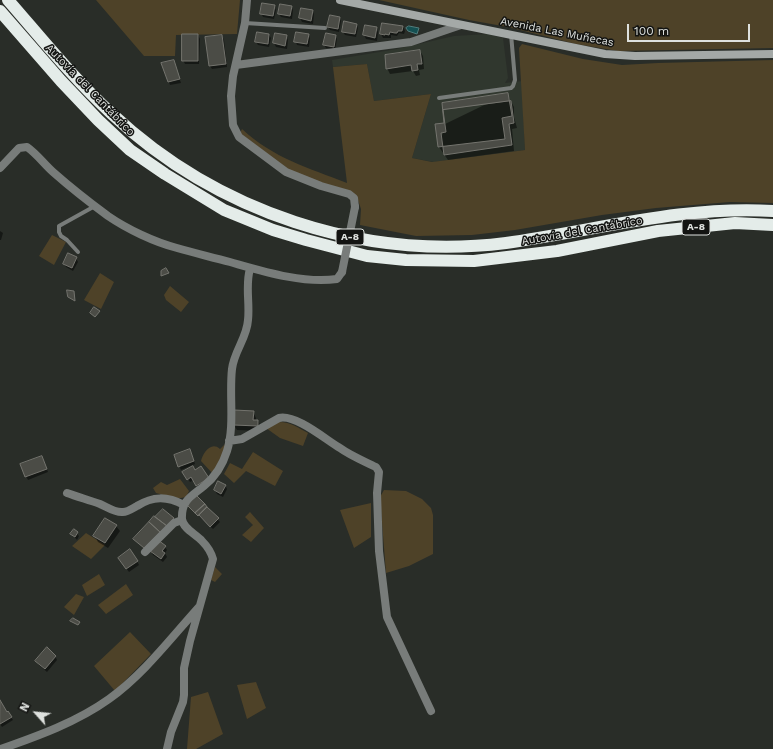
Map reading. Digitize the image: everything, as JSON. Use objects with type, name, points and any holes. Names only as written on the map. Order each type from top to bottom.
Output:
[{"type":"highway","name":"Autovía del Cantábrico","points":[[8,0],[66,67],[111,114],[171,162],[206,184],[244,203],[313,229],[362,240],[410,246],[454,247],[503,243],[658,218],[692,214],[733,210],[773,211]]},
{"type":"highway","name":"Autovía del Cantábrico","points":[[0,11],[61,81],[98,120],[130,150],[165,174],[224,210],[273,230],[306,240],[367,256],[406,260],[474,261],[557,251],[658,231],[735,223],[773,225]]},
{"type":"street","points":[[0,168],[18,148],[27,147],[53,172],[108,216],[133,230],[160,242],[175,248],[230,262],[250,269],[278,275],[327,281],[337,279],[342,272],[355,208],[354,198],[349,194],[321,186],[286,172],[239,137],[233,125],[233,76],[245,23],[247,0]]},
{"type":"street","name":"Avenida Las Muñecas","points":[[340,0],[613,54],[635,56],[773,54]]},
{"type":"street","points":[[236,65],[411,42],[461,24]]},
{"type":"street","points":[[167,749],[171,732],[184,695],[184,668],[199,606],[213,559],[212,553],[203,541],[184,526],[182,520],[184,505],[192,494],[205,486],[218,470],[227,450],[229,441],[232,369],[235,356],[246,331],[248,320],[249,302],[247,279],[250,269]]},
{"type":"street","points":[[229,441],[242,439],[279,418],[284,417],[291,419],[319,434],[339,448],[376,466],[379,472],[377,493],[379,551],[387,617],[431,711]]},
{"type":"street","points":[[67,494],[100,504],[116,512],[123,512],[155,498],[165,498],[184,505]]},
{"type":"street","points":[[145,552],[174,523],[182,520]]},
{"type":"street","points":[[1,749],[30,739],[66,723],[108,699],[128,683],[199,606]]},
{"type":"lane","points":[[245,23],[325,28]]},
{"type":"lane","points":[[440,98],[511,88],[515,80],[511,34]]},
{"type":"lane","points":[[78,252],[67,240],[60,236],[59,226],[96,206]]},
{"type":"shaded area","points":[[96,0],[240,0],[237,34],[176,35],[175,56],[144,56]]},
{"type":"shaded area","points":[[379,0],[773,0],[773,48],[618,51],[576,44],[508,27]]},
{"type":"shaded area","points":[[488,34],[503,38],[508,78],[505,83],[522,81],[525,150],[434,162],[412,158],[431,94],[374,101],[367,64],[333,67],[332,60],[397,49],[454,36]],"holes":[[[420,50],[422,64],[417,64],[417,70],[412,70],[411,65],[387,68],[385,55]]]},
{"type":"shaded area","points":[[522,44],[583,59],[622,65],[773,60],[773,203],[730,202],[656,208],[602,215],[515,230],[472,235],[416,236],[360,225],[361,209],[358,200],[287,169],[240,133],[242,129],[266,148],[279,155],[347,183],[333,67],[367,64],[374,101],[431,94],[412,158],[432,162],[525,150],[519,48]]},
{"type":"shaded area","points":[[52,235],[66,242],[54,265],[39,256]]},
{"type":"shaded area","points":[[100,273],[114,282],[101,309],[84,300]]},
{"type":"shaded area","points":[[170,286],[189,302],[181,312],[166,300],[164,295]]},
{"type":"shaded area","points":[[277,422],[290,424],[308,433],[303,446],[280,438],[266,428]]},
{"type":"shaded area","points":[[226,443],[226,449],[213,474],[201,461],[202,458],[211,447],[214,446],[220,449]]},
{"type":"shaded area","points":[[253,452],[283,471],[275,486],[246,471],[234,483],[224,474],[230,463],[242,469]]},
{"type":"shaded area","points":[[180,479],[189,491],[186,497],[174,498],[156,493],[153,488],[161,482],[167,485]]},
{"type":"shaded area","points":[[384,490],[406,491],[422,499],[431,508],[433,515],[433,554],[409,566],[386,573],[380,497]]},
{"type":"shaded area","points":[[371,503],[371,537],[354,548],[340,510]]},
{"type":"shaded area","points":[[250,512],[264,528],[251,542],[242,535],[253,525],[245,517]]},
{"type":"shaded area","points":[[86,533],[105,545],[91,559],[72,546]]},
{"type":"shaded area","points":[[215,567],[222,574],[215,582],[211,580]]},
{"type":"shaded area","points":[[99,574],[105,585],[87,596],[82,585]]},
{"type":"shaded area","points":[[126,584],[133,595],[106,614],[98,605]]},
{"type":"shaded area","points":[[76,594],[84,597],[74,615],[64,607]]},
{"type":"shaded area","points":[[130,632],[151,654],[115,691],[94,666]]},
{"type":"shaded area","points":[[256,682],[266,708],[247,719],[237,685]]},
{"type":"shaded area","points":[[208,692],[223,734],[196,749],[187,749],[191,697]]},
{"type":"water","points":[[409,26],[419,28],[417,34],[408,31],[406,28]]},
{"type":"building","points":[[262,3],[275,5],[273,16],[260,14]]},
{"type":"building","points":[[280,4],[292,6],[290,16],[278,14]]},
{"type":"building","points":[[301,8],[313,10],[311,21],[299,18]]},
{"type":"building","points":[[330,15],[340,17],[338,29],[327,27]]},
{"type":"building","points":[[344,21],[357,24],[355,34],[342,32]]},
{"type":"building","points":[[382,23],[403,26],[402,31],[398,31],[397,33],[390,32],[389,35],[380,34]]},
{"type":"building","points":[[365,25],[377,27],[375,38],[363,35]]},
{"type":"building","points":[[257,32],[269,34],[268,44],[255,42]]},
{"type":"building","points":[[296,32],[309,34],[307,44],[294,42]]},
{"type":"building","points":[[275,33],[287,35],[285,46],[273,43]]},
{"type":"building","points":[[326,33],[336,35],[334,47],[323,45]]},
{"type":"building","points":[[182,34],[198,34],[198,61],[182,61]]},
{"type":"building","points":[[222,35],[226,64],[209,66],[205,37]]},
{"type":"building","points":[[420,50],[422,64],[417,64],[418,70],[412,71],[411,65],[386,69],[385,55]]},
{"type":"building","points":[[174,60],[180,79],[168,82],[161,63]]},
{"type":"building","points":[[508,93],[512,116],[502,118],[505,139],[438,147],[435,124],[444,123],[442,103]]},
{"type":"building","points":[[511,101],[514,123],[509,124],[512,145],[444,155],[441,133],[446,132],[443,110]]},
{"type":"building","points":[[68,253],[77,257],[72,268],[63,264]]},
{"type":"building","points":[[166,268],[169,273],[161,276],[161,271]]},
{"type":"building","points":[[67,290],[74,291],[75,301],[68,297]]},
{"type":"building","points":[[94,307],[100,311],[95,317],[90,313]]},
{"type":"building","points":[[234,410],[254,411],[253,420],[258,420],[258,426],[233,425]]},
{"type":"building","points":[[190,449],[194,461],[178,467],[174,455]]},
{"type":"building","points":[[42,456],[47,469],[25,477],[20,464]]},
{"type":"building","points":[[193,466],[195,470],[201,466],[209,478],[196,486],[191,477],[187,480],[182,472]]},
{"type":"building","points":[[218,481],[226,485],[221,494],[214,490]]},
{"type":"building","points":[[197,496],[205,504],[195,513],[187,505]]},
{"type":"building","points":[[205,504],[207,507],[198,516],[195,513]]},
{"type":"building","points":[[207,507],[219,518],[210,527],[199,515]]},
{"type":"building","points":[[163,509],[174,518],[167,526],[155,517]]},
{"type":"building","points":[[154,516],[167,526],[160,532],[149,522]]},
{"type":"building","points":[[105,518],[117,525],[105,543],[93,536]]},
{"type":"building","points":[[149,522],[160,532],[144,548],[133,539]]},
{"type":"building","points":[[74,529],[78,532],[75,537],[70,534]]},
{"type":"building","points":[[158,540],[166,546],[162,551],[165,553],[161,559],[150,551]]},
{"type":"building","points":[[130,549],[138,561],[126,569],[118,558]]},
{"type":"building","points":[[73,618],[80,622],[78,625],[70,621]]},
{"type":"building","points":[[47,647],[56,656],[45,669],[35,661]]},
{"type":"building","points":[[0,700],[7,712],[8,711],[12,717],[0,724]]}]
